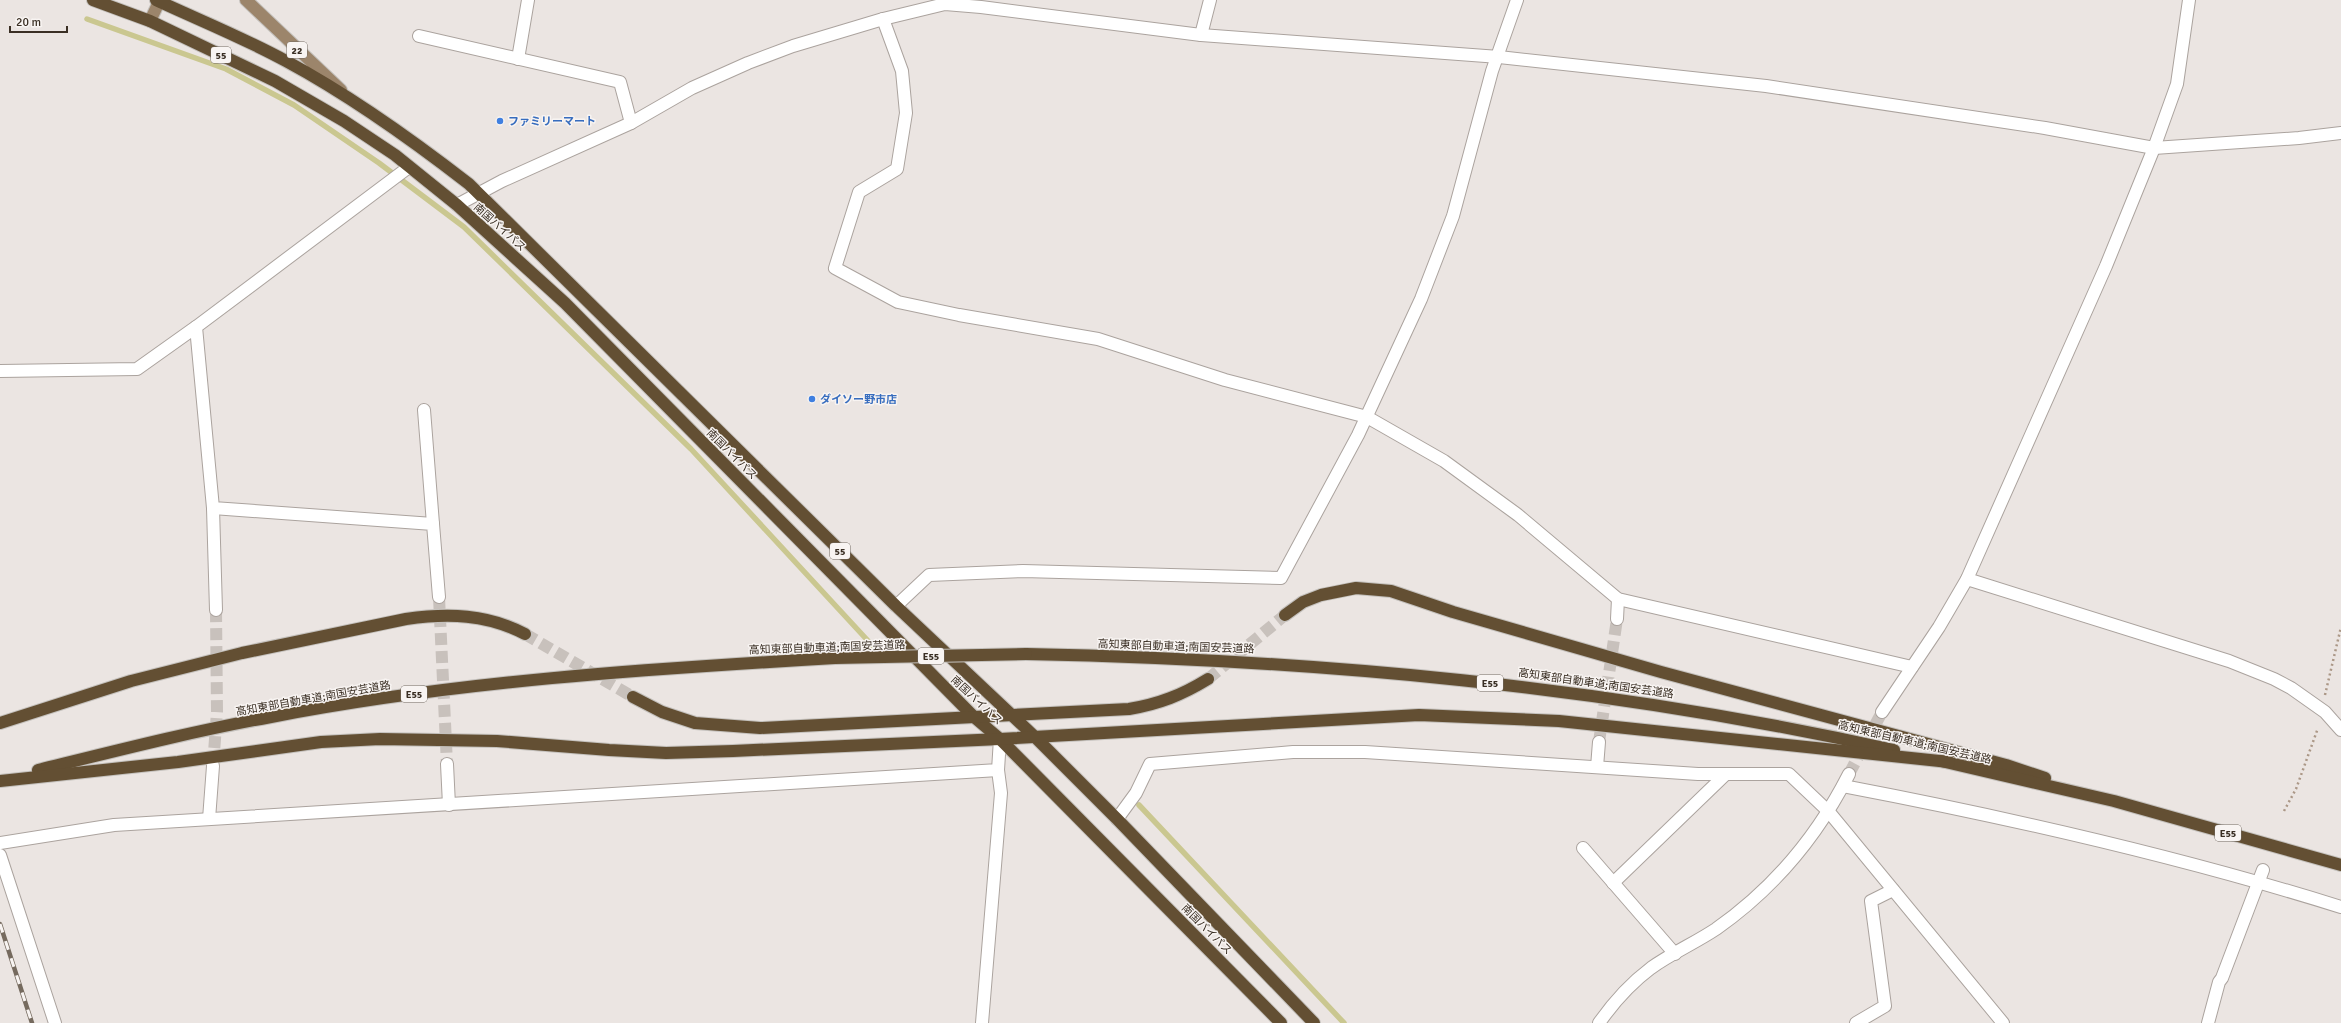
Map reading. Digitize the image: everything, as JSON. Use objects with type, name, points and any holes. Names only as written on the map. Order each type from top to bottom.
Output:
[{"type":"highway","name":"南国バイパス","points":[[93,0],[150,21],[289,89],[344,121],[395,155],[405,170],[457,205],[565,303],[974,717],[1000,739],[1281,1023]]},
{"type":"highway","name":"南国バイパス","points":[[158,0],[285,60],[350,98],[411,139],[470,184],[478,194],[896,606],[1034,736],[1117,819],[1314,1023]]},
{"type":"highway","points":[[1285,615],[1303,602],[1321,595],[1356,588],[1391,591],[1453,612],[1660,672],[2006,764],[2114,801]]},
{"type":"highway","points":[[0,723],[131,681],[242,653],[406,619],[433,615],[460,615],[508,625],[525,634]]},
{"type":"highway","name":"高知東部自動車道;南国安芸道路","points":[[0,780],[148,743],[271,717],[387,698],[537,679],[681,667],[835,658],[1026,654],[1153,657],[1287,664],[1417,674],[1558,690],[1680,708],[1805,731],[1949,762],[2114,801],[2341,865]]},
{"type":"highway","points":[[633,697],[662,712],[695,723],[728,727],[760,728],[1129,709],[1152,705],[1174,698],[1208,679]]},
{"type":"highway","points":[[0,780],[178,762],[321,742],[380,739],[497,741],[666,753],[1000,739],[1419,715],[1559,721],[1949,762]]},
{"type":"main road","points":[[150,21],[158,0]]},
{"type":"main road","name":"22","points":[[246,0],[350,98]]},
{"type":"street","points":[[518,59],[528,0]]},
{"type":"street","points":[[1201,35],[1210,0]]},
{"type":"street","points":[[896,606],[929,575],[1023,572],[1282,578],[1367,417],[1421,299],[1453,216],[1492,71],[1499,56],[1517,0]]},
{"type":"street","points":[[1882,712],[1968,579],[2106,266],[2154,148],[2177,84],[2189,0]]},
{"type":"street","points":[[457,205],[509,178],[631,123],[692,88],[748,62],[793,46],[944,2],[1201,35],[1499,56],[1766,86],[2045,128],[2154,148],[2299,138],[2341,133]]},
{"type":"street","points":[[883,19],[902,71],[906,113],[897,169],[859,192],[835,268],[898,302],[959,315],[1098,339],[1225,380],[1367,417],[1444,461],[1506,506],[1618,599],[1912,667]]},
{"type":"street","points":[[419,36],[620,82],[631,123]]},
{"type":"street","points":[[0,371],[137,369],[196,327],[405,170]]},
{"type":"street","points":[[196,327],[214,508],[216,610]]},
{"type":"street","points":[[424,410],[439,597]]},
{"type":"street","points":[[214,508],[433,524]]},
{"type":"street","points":[[1968,579],[2229,661],[2291,688],[2325,712],[2341,730]]},
{"type":"street","points":[[1617,619],[1618,599]]},
{"type":"street","points":[[982,1023],[1001,793],[998,770],[1000,739]]},
{"type":"street","points":[[1597,767],[1599,742]]},
{"type":"street","points":[[1117,819],[1136,793],[1150,764],[1293,752],[1365,752],[1726,774],[1789,774],[1829,812],[2003,1023]]},
{"type":"street","points":[[447,764],[449,805]]},
{"type":"street","points":[[209,819],[213,766]]},
{"type":"street","points":[[0,844],[114,825],[998,770]]},
{"type":"street","points":[[1613,882],[1726,774]]},
{"type":"street","points":[[1599,1023],[1626,991],[1650,969],[1716,930],[1746,906],[1793,859],[1829,812],[1849,774]]},
{"type":"street","points":[[1843,786],[1969,810],[2261,875],[2341,907]]},
{"type":"street","points":[[1583,848],[1674,954]]},
{"type":"street","points":[[0,855],[55,1023]]},
{"type":"street","points":[[2208,1023],[2219,982],[2222,978],[2261,875]]},
{"type":"street","points":[[1856,1023],[1884,1006],[1870,900],[1893,890]]},
{"type":"path","points":[[2284,811],[2296,788],[2325,712],[2325,694],[2341,627]]},
{"type":"waterway","points":[[87,19],[226,69],[294,105],[379,163],[464,227],[691,449],[882,656]]},
{"type":"waterway","points":[[1139,805],[1344,1023]]},
{"type":"tunnel","points":[[439,597],[447,764]]},
{"type":"tunnel","points":[[213,766],[217,712],[216,610]]},
{"type":"tunnel","points":[[1208,679],[1285,615]]},
{"type":"tunnel","points":[[1599,742],[1617,619]]},
{"type":"tunnel","points":[[525,634],[633,697]]},
{"type":"tunnel","points":[[1849,774],[1882,712]]},
{"type":"railway","points":[[0,924],[32,1023]]},
{"type":"place","name":"ファミリーマート","points":[[500,121]]},
{"type":"place","name":"ダイソー野市店","points":[[812,399]]}]
